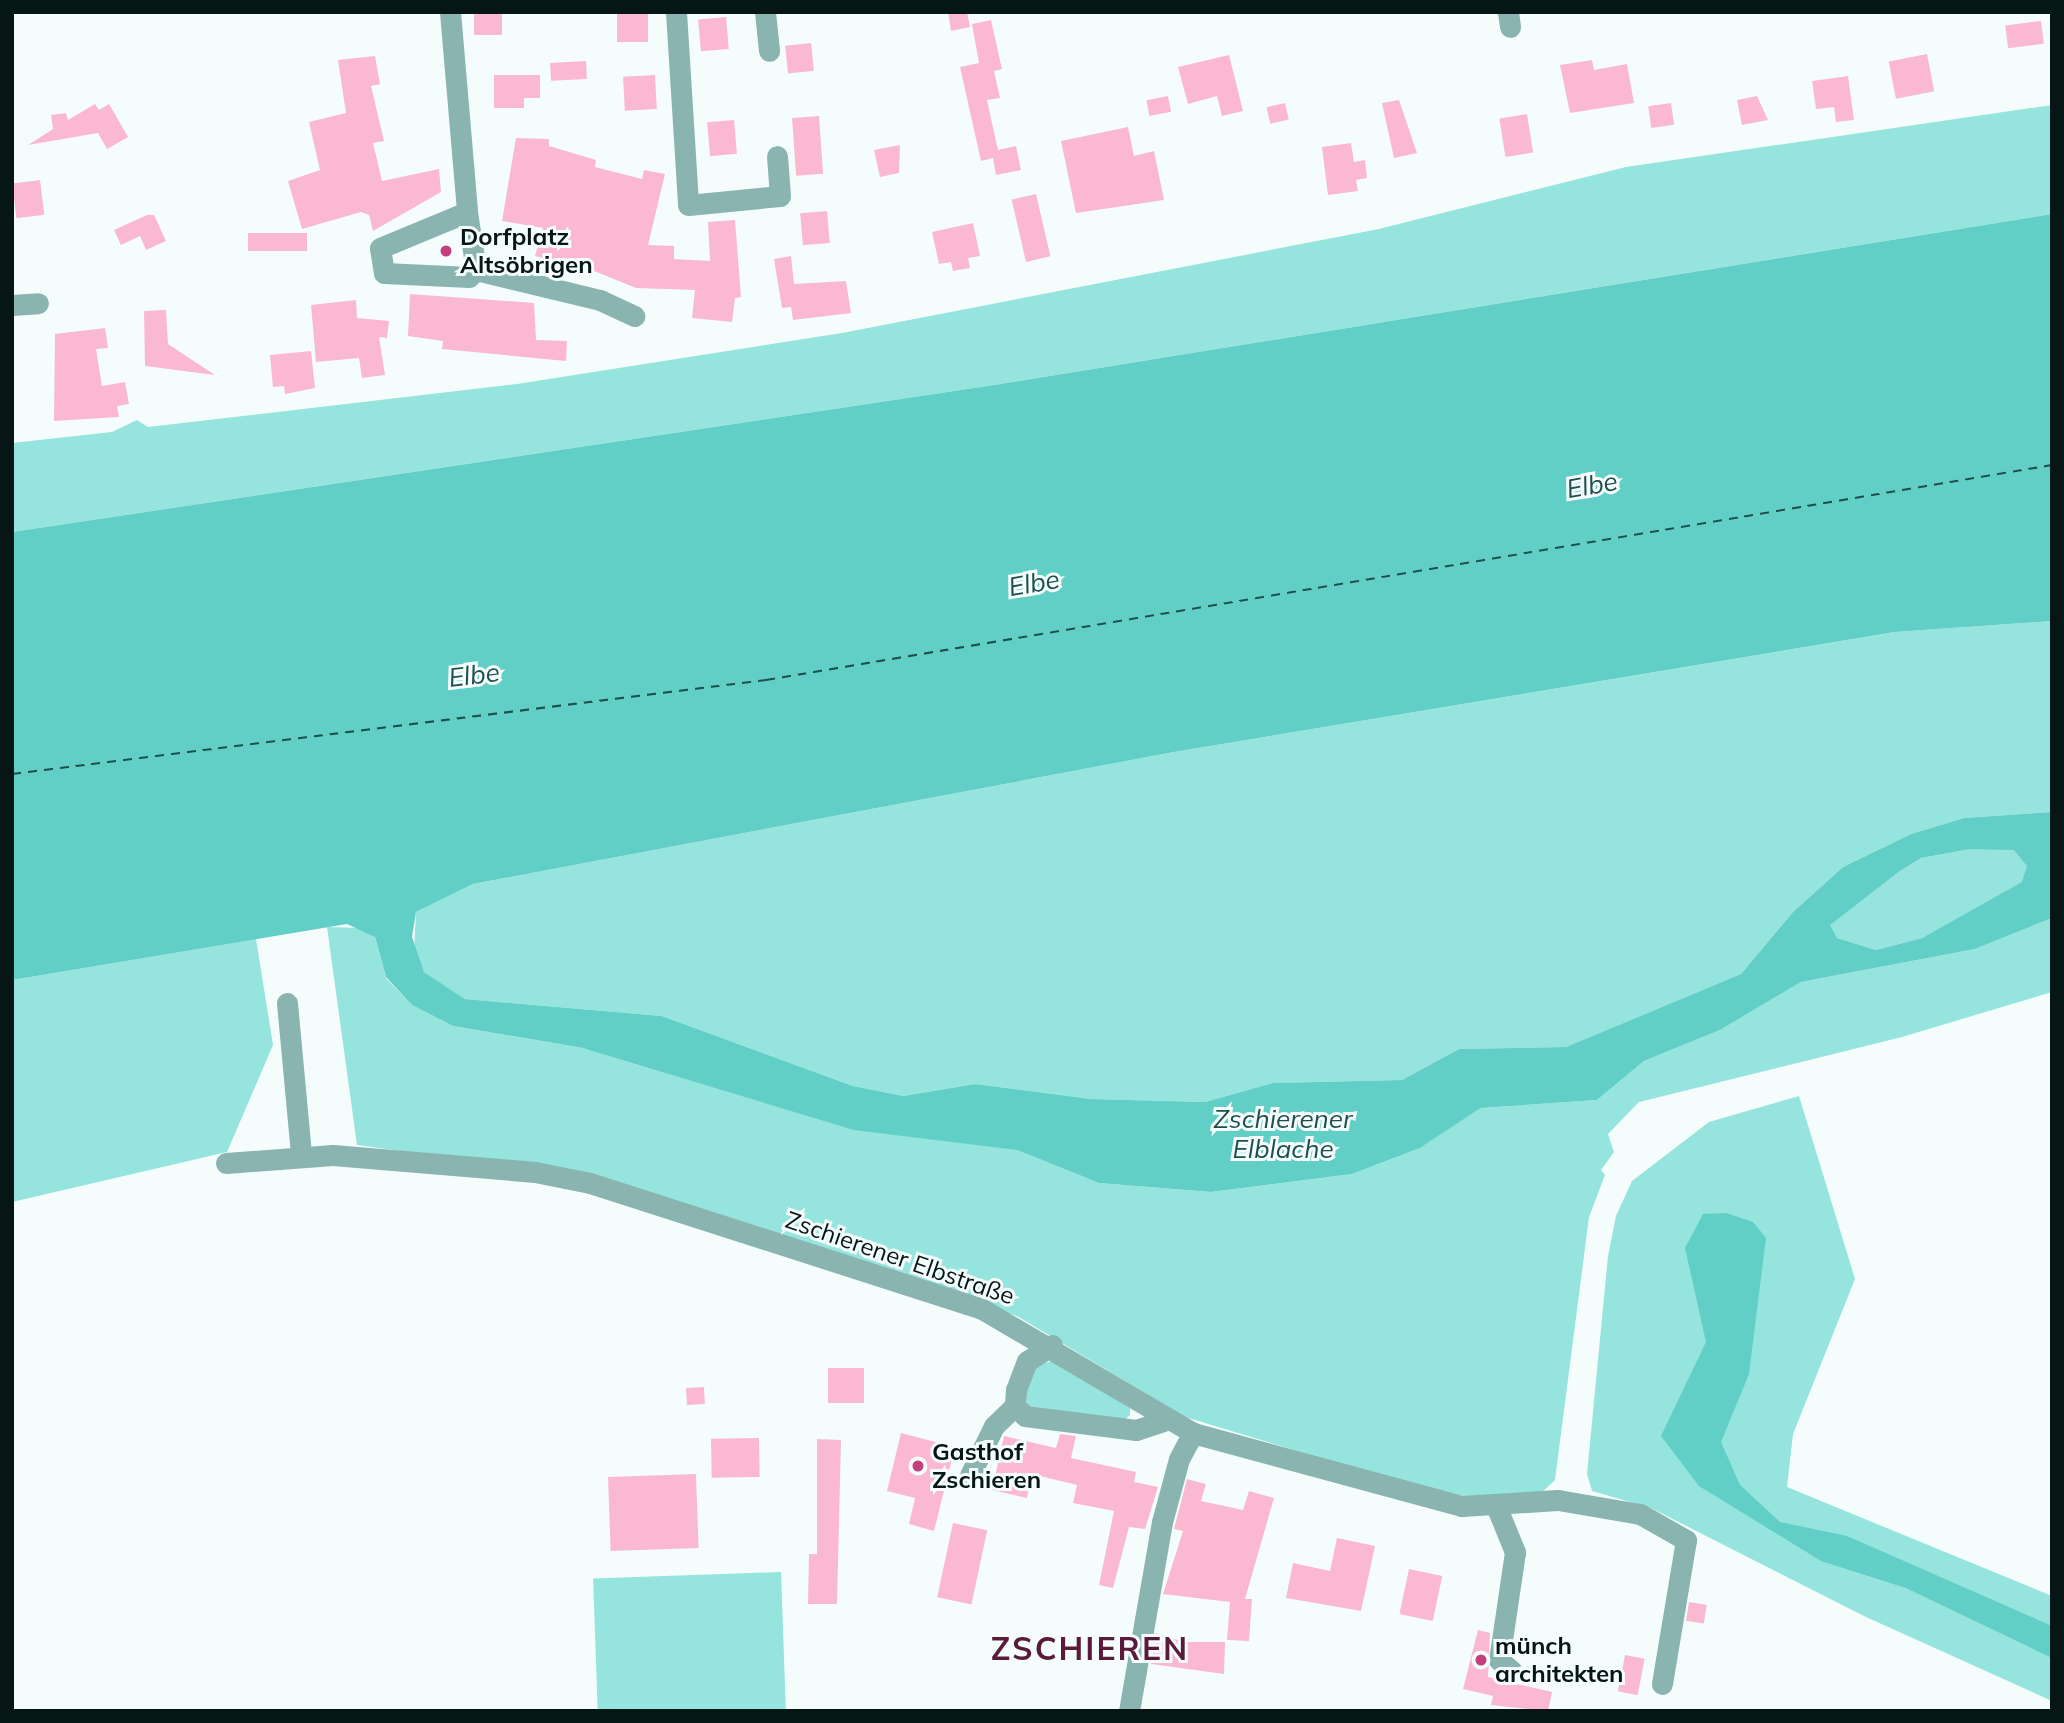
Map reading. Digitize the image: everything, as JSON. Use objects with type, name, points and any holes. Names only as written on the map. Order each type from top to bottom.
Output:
[{"type":"street","points":[[450,12],[467,212],[476,270]]},
{"type":"street","points":[[676,12],[688,205],[780,195],[777,156]]},
{"type":"street","points":[[765,12],[769,51]]},
{"type":"street","points":[[467,212],[380,248],[384,273],[469,277],[476,270]]},
{"type":"street","points":[[476,270],[600,300],[635,316]]},
{"type":"street","points":[[12,305],[38,303]]},
{"type":"street","points":[[287,1003],[301,1155]]},
{"type":"street","name":"Zschierener Elbstraße","points":[[226,1163],[301,1155],[441,1161],[590,1183],[982,1309],[1052,1345],[1163,1420],[1194,1433],[1405,1493],[1497,1508],[1558,1500],[1640,1514],[1686,1540],[1662,1684]]},
{"type":"street","points":[[970,1475],[993,1426],[1014,1406],[1027,1361],[1052,1345]]},
{"type":"street","points":[[1014,1406],[1025,1416],[1136,1430],[1163,1420]]},
{"type":"street","points":[[1129,1711],[1159,1534],[1179,1459],[1194,1433]]},
{"type":"street","points":[[1497,1508],[1515,1552],[1499,1660],[1512,1671]]},
{"type":"shaded area","points":[[2052,105],[2052,214],[994,385],[12,532],[12,443],[112,432],[137,420],[148,427],[517,384],[842,333],[1379,229],[1626,167]]},
{"type":"shaded area","points":[[2052,621],[2052,812],[1964,818],[1911,834],[1843,867],[1793,912],[1741,974],[1566,1047],[1459,1049],[1402,1080],[1273,1083],[1205,1102],[1091,1099],[975,1084],[903,1096],[853,1086],[662,1016],[465,999],[424,972],[414,952],[416,912],[473,884],[1174,752],[1895,632]]},
{"type":"shaded area","points":[[1970,849],[2014,849],[2028,866],[2022,883],[1922,938],[1876,950],[1837,938],[1829,925],[1921,858]]},
{"type":"shaded area","points":[[2052,918],[2052,992],[1902,1037],[1639,1102],[1608,1134],[1614,1152],[1601,1170],[1605,1175],[1589,1217],[1555,1480],[1539,1495],[1487,1501],[1393,1480],[1185,1417],[1017,1316],[831,1251],[592,1177],[357,1145],[327,927],[364,928],[375,937],[386,978],[412,1005],[453,1026],[583,1048],[1017,1150],[1099,1183],[1211,1192],[1352,1174],[1420,1148],[1481,1108],[1597,1100],[1644,1061],[1720,1030],[1801,982],[1975,949]]},
{"type":"shaded area","points":[[256,939],[273,1045],[227,1152],[12,1202],[12,980]]},
{"type":"shaded area","points":[[1799,1096],[1855,1279],[1793,1434],[1787,1487],[2052,1596],[2052,1701],[1866,1617],[1651,1508],[1592,1491],[1587,1474],[1608,1256],[1616,1216],[1632,1181],[1709,1122]]},
{"type":"shaded area","points":[[1056,1360],[1130,1408],[1130,1415],[1123,1421],[1028,1406],[1023,1392],[1028,1376],[1040,1364]]},
{"type":"shaded area","points":[[781,1572],[786,1711],[598,1711],[593,1579]]},
{"type":"water","points":[[2052,214],[2052,621],[1895,632],[1174,752],[473,884],[416,912],[412,937],[424,972],[465,999],[662,1016],[853,1086],[903,1096],[975,1084],[1091,1099],[1205,1102],[1273,1083],[1402,1080],[1459,1049],[1566,1047],[1741,974],[1793,912],[1843,867],[1911,834],[1964,818],[2052,812],[2052,918],[1975,949],[1801,982],[1720,1030],[1644,1061],[1597,1100],[1481,1108],[1420,1148],[1352,1174],[1211,1192],[1099,1183],[1017,1150],[854,1130],[583,1048],[453,1026],[412,1005],[386,977],[375,937],[347,924],[12,980],[12,532],[994,385]],"holes":[[[1970,849],[2014,850],[2027,866],[2022,882],[1922,938],[1876,950],[1837,938],[1830,925],[1921,858]]]},
{"type":"water","points":[[1726,1213],[1753,1222],[1766,1238],[1749,1374],[1721,1442],[1740,1485],[1780,1522],[1847,1536],[2052,1626],[2052,1658],[1906,1588],[1821,1561],[1699,1486],[1661,1436],[1706,1342],[1685,1248],[1703,1214]]},
{"type":"building","points":[[474,12],[502,12],[502,35],[474,35]]},
{"type":"building","points":[[617,12],[648,12],[648,42],[617,42]]},
{"type":"building","points":[[948,12],[967,12],[970,27],[951,31]]},
{"type":"building","points":[[726,17],[729,49],[701,51],[698,19]]},
{"type":"building","points":[[991,20],[1002,69],[994,71],[1000,98],[987,100],[998,150],[1016,146],[1021,170],[996,175],[993,158],[981,161],[960,67],[979,63],[972,24]]},
{"type":"building","points":[[2041,21],[2044,44],[2008,48],[2005,25]]},
{"type":"building","points":[[811,43],[814,71],[788,74],[785,46]]},
{"type":"building","points":[[1927,54],[1934,91],[1896,99],[1889,61]]},
{"type":"building","points":[[1229,55],[1243,111],[1222,116],[1217,96],[1188,104],[1178,67]]},
{"type":"building","points":[[375,56],[380,84],[371,86],[384,141],[373,143],[382,181],[439,169],[441,192],[373,231],[369,215],[361,212],[302,229],[288,181],[320,170],[309,122],[346,113],[338,60]]},
{"type":"building","points":[[1592,60],[1594,70],[1627,64],[1634,103],[1570,113],[1560,65]]},
{"type":"building","points":[[586,61],[587,79],[551,81],[550,63]]},
{"type":"building","points":[[494,75],[540,75],[540,98],[524,98],[524,108],[494,108]]},
{"type":"building","points":[[655,75],[657,109],[625,111],[623,77]]},
{"type":"building","points":[[1848,76],[1854,120],[1836,122],[1834,107],[1816,109],[1812,81]]},
{"type":"building","points":[[1168,96],[1171,112],[1149,116],[1146,100]]},
{"type":"building","points":[[1757,96],[1768,120],[1742,125],[1737,100]]},
{"type":"building","points":[[1399,100],[1417,153],[1394,158],[1382,103]]},
{"type":"building","points":[[1285,103],[1289,120],[1270,124],[1266,107]]},
{"type":"building","points":[[1671,103],[1674,125],[1651,128],[1648,106]]},
{"type":"building","points":[[95,104],[99,110],[109,104],[128,137],[107,149],[98,133],[28,145],[53,129],[51,115],[66,113],[68,120]]},
{"type":"building","points":[[1527,114],[1533,153],[1505,157],[1499,118]]},
{"type":"building","points":[[819,116],[823,174],[796,176],[792,118]]},
{"type":"building","points":[[734,120],[737,154],[710,156],[707,122]]},
{"type":"building","points":[[1128,127],[1134,156],[1154,151],[1164,200],[1076,213],[1061,141]]},
{"type":"building","points":[[516,138],[549,139],[549,146],[596,160],[595,167],[642,179],[644,170],[665,174],[648,245],[674,246],[674,259],[710,261],[708,222],[735,220],[741,297],[735,298],[732,322],[692,318],[695,290],[636,288],[562,258],[561,263],[535,256],[543,228],[502,221]]},
{"type":"building","points":[[1351,143],[1354,162],[1365,160],[1367,178],[1356,180],[1358,191],[1328,195],[1322,147]]},
{"type":"building","points":[[900,145],[899,173],[880,177],[874,150]]},
{"type":"building","points":[[40,180],[44,215],[16,218],[12,183]]},
{"type":"building","points":[[1036,194],[1050,256],[1026,262],[1012,200]]},
{"type":"building","points":[[827,211],[830,243],[803,245],[800,213]]},
{"type":"building","points":[[147,215],[154,215],[166,241],[146,250],[140,236],[121,245],[114,230]]},
{"type":"building","points":[[973,223],[980,256],[968,258],[970,268],[953,271],[951,262],[939,264],[932,232]]},
{"type":"building","points":[[248,233],[307,233],[307,251],[248,251]]},
{"type":"building","points":[[791,256],[794,284],[846,281],[851,313],[793,320],[791,307],[782,308],[774,259]]},
{"type":"building","points":[[410,294],[534,303],[536,340],[567,341],[566,361],[442,349],[443,341],[408,336]]},
{"type":"building","points":[[356,300],[357,318],[389,321],[387,338],[379,337],[385,375],[362,378],[359,358],[316,362],[311,305]]},
{"type":"building","points":[[166,310],[168,344],[215,375],[145,366],[144,311]]},
{"type":"building","points":[[105,328],[108,348],[96,349],[102,386],[125,382],[129,404],[117,406],[119,417],[54,421],[55,334]]},
{"type":"building","points":[[311,351],[315,388],[285,394],[284,386],[273,387],[270,355]]},
{"type":"building","points":[[828,1368],[864,1368],[864,1403],[828,1403]]},
{"type":"building","points":[[704,1387],[705,1404],[687,1405],[686,1388]]},
{"type":"building","points":[[901,1433],[955,1447],[934,1531],[909,1524],[915,1498],[887,1491]]},
{"type":"building","points":[[1060,1434],[1076,1436],[1071,1458],[1136,1472],[1134,1482],[1158,1487],[1145,1529],[1129,1527],[1113,1588],[1099,1585],[1114,1511],[1073,1503],[1077,1485],[1032,1474],[1027,1498],[992,1490],[1004,1436],[1056,1448]]},
{"type":"building","points":[[759,1438],[760,1477],[712,1478],[711,1439]]},
{"type":"building","points":[[817,1439],[841,1440],[837,1604],[808,1604],[809,1554],[817,1554]]},
{"type":"building","points":[[696,1474],[699,1548],[611,1551],[608,1477]]},
{"type":"building","points":[[1187,1479],[1206,1484],[1201,1501],[1243,1510],[1249,1491],[1274,1498],[1245,1599],[1252,1599],[1249,1641],[1227,1640],[1230,1602],[1163,1594],[1183,1531],[1174,1529]]},
{"type":"building","points":[[953,1523],[987,1530],[971,1605],[937,1597]]},
{"type":"building","points":[[1337,1538],[1375,1546],[1361,1611],[1286,1598],[1293,1563],[1330,1571]]},
{"type":"building","points":[[1409,1569],[1442,1576],[1433,1621],[1399,1614]]},
{"type":"building","points":[[1689,1602],[1707,1605],[1704,1624],[1686,1621]]},
{"type":"building","points":[[1478,1630],[1490,1633],[1488,1677],[1552,1692],[1548,1711],[1491,1705],[1493,1696],[1463,1689]]},
{"type":"building","points":[[1156,1633],[1184,1642],[1225,1642],[1224,1674],[1151,1664]]},
{"type":"building","points":[[1625,1655],[1645,1659],[1638,1695],[1618,1691]]},
{"type":"ferry route","points":[[12,774],[766,680],[2052,465]]},
{"type":"place","name":"Dorfplatz Altsöbrigen","points":[[446,251]]},
{"type":"place","name":"Gasthof Zschieren","points":[[918,1466]]},
{"type":"place","name":"münch architekten","points":[[1481,1660]]},
{"type":"district","name":"ZSCHIEREN","points":[[1090,1648]]},
{"type":"water label","name":"Elbe","points":[[1592,485]]},
{"type":"water label","name":"Elbe","points":[[1034,583]]},
{"type":"water label","name":"Elbe","points":[[474,675]]},
{"type":"water label","name":"Zschierener Elblache","points":[[1283,1134]]}]
